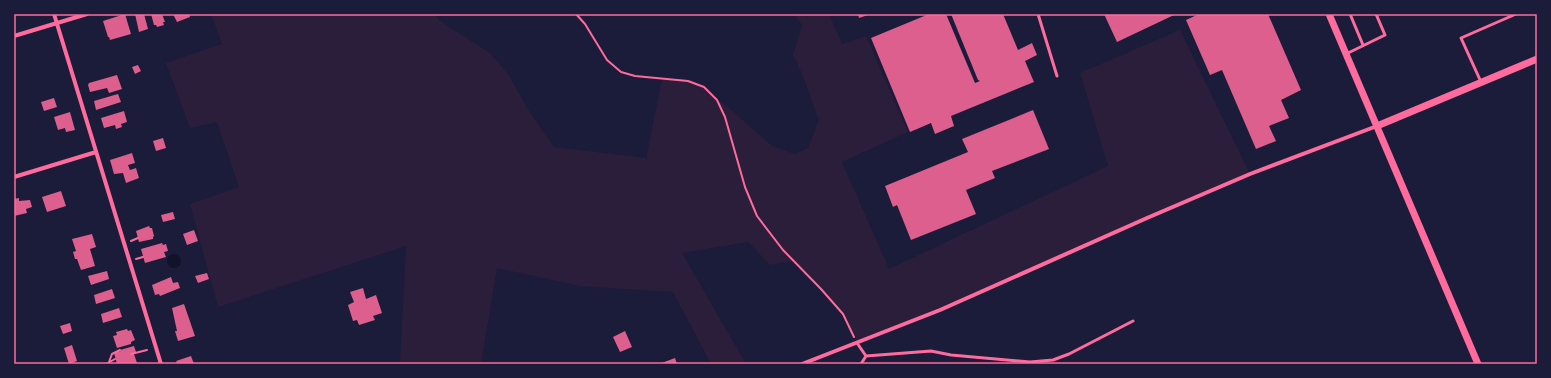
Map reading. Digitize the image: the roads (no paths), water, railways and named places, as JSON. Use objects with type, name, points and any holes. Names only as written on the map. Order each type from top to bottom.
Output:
[{"type":"street","points":[[54,14],[161,364]]},
{"type":"street","points":[[14,36],[87,14]]},
{"type":"street","points":[[1328,14],[1478,364]]},
{"type":"street","points":[[804,364],[940,310],[1250,174],[1377,126],[1537,59]]},
{"type":"street","points":[[14,177],[96,152]]},
{"type":"lane","points":[[1038,14],[1057,76]]},
{"type":"lane","points":[[1350,14],[1363,45]]},
{"type":"lane","points":[[1346,54],[1385,34],[1376,14]]},
{"type":"lane","points":[[1481,82],[1461,38],[1516,14]]},
{"type":"lane","points":[[866,356],[931,351],[951,355],[1030,362],[1053,360],[1069,354],[1133,321]]},
{"type":"lane","points":[[857,343],[866,356]]},
{"type":"lane","points":[[861,364],[866,356]]}]
